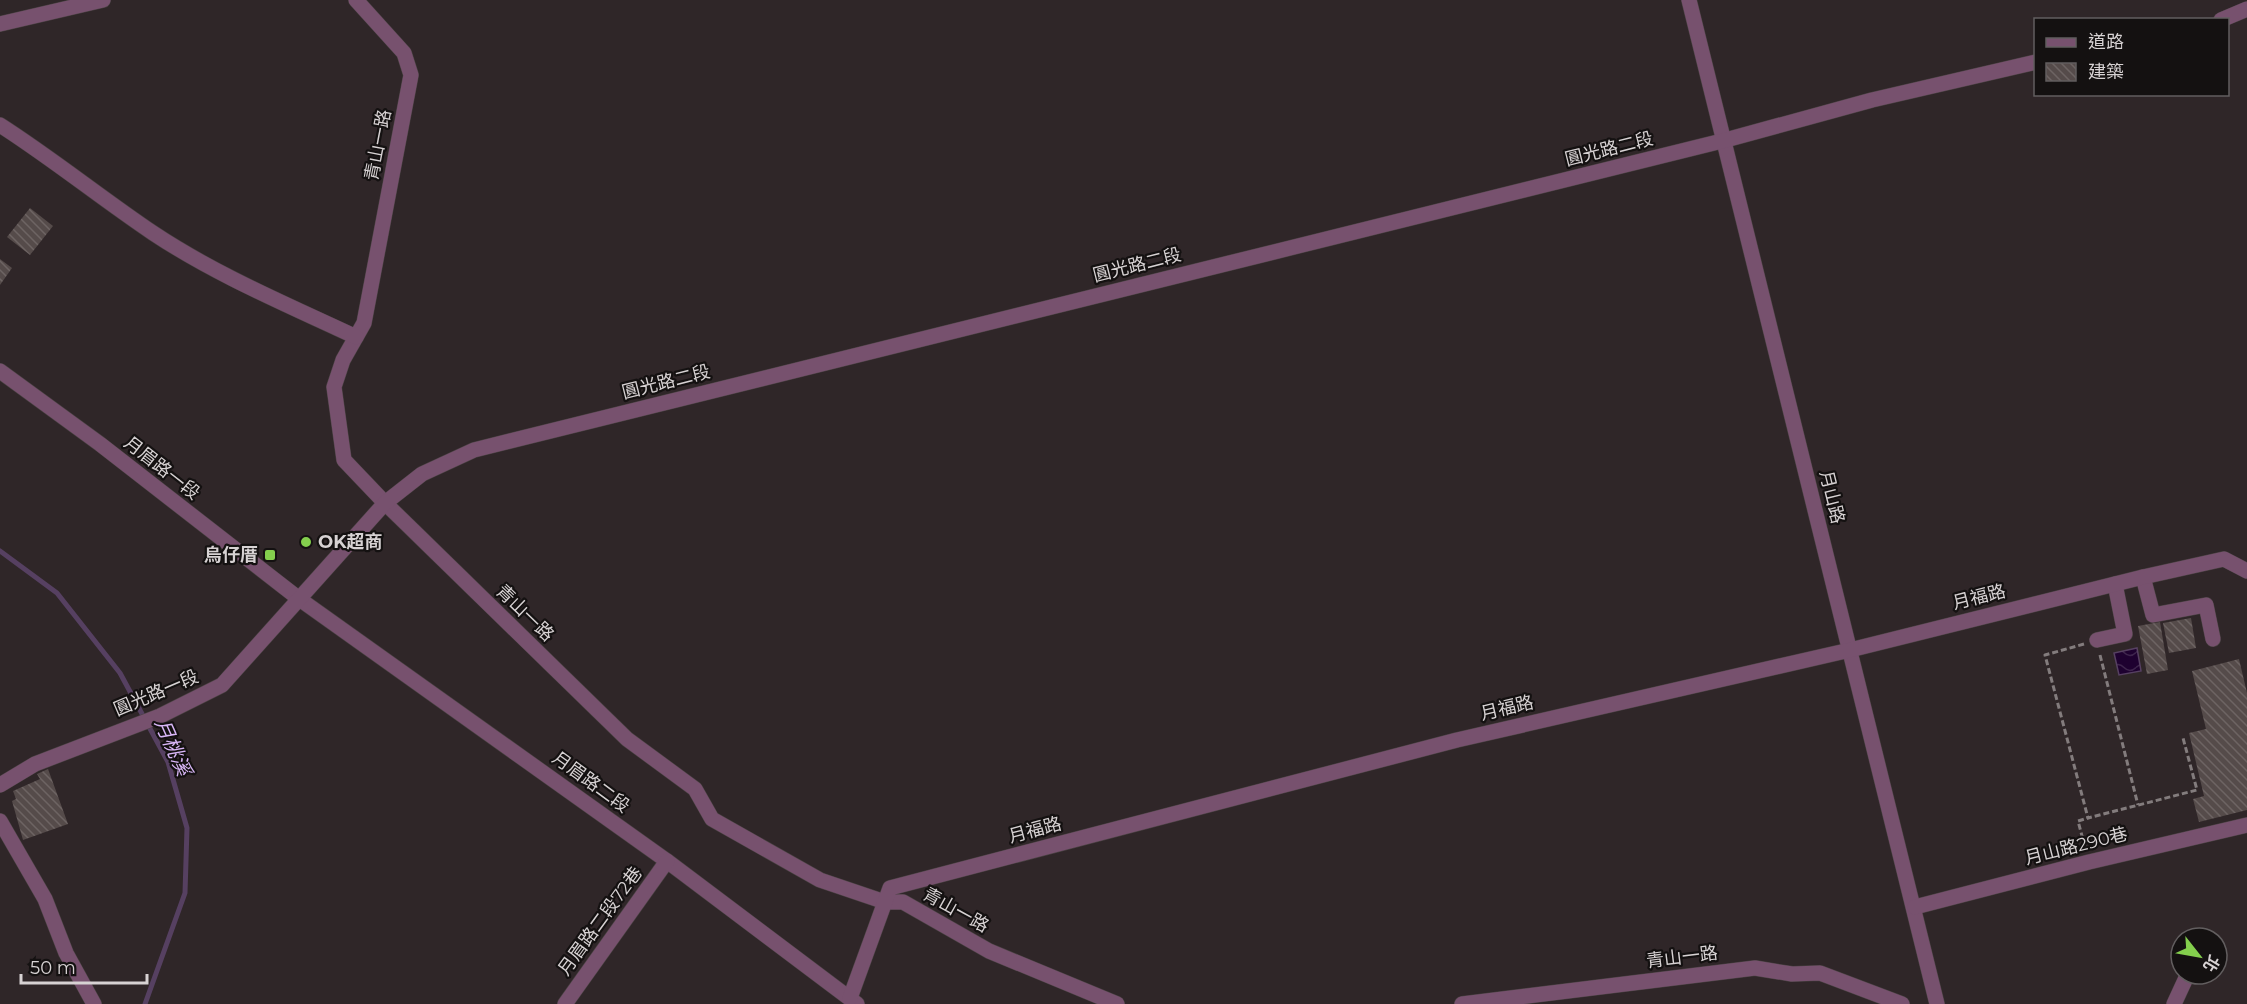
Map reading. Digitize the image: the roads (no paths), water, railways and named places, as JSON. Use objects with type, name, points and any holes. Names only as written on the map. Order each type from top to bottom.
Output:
[{"type":"street","points":[[0,24],[103,0]]},
{"type":"street","name":"青山一路","points":[[356,0],[404,53],[411,75],[364,323],[343,360],[334,387],[344,460],[385,503],[627,739],[694,789],[712,819],[820,880],[885,902],[903,902],[989,951],[1098,1001],[1117,1004]]},
{"type":"street","name":"月山路","points":[[1689,0],[1722,141],[1938,1004]]},
{"type":"street","points":[[2226,18],[2247,9]]},
{"type":"street","name":"圓光路二段","points":[[298,597],[385,503],[422,474],[474,450],[1722,141],[1872,100],[2034,62]]},
{"type":"street","points":[[0,125],[46,154],[153,233],[188,254],[356,337]]},
{"type":"street","name":"月眉路一段","points":[[0,371],[100,444],[298,597]]},
{"type":"street","name":"月福路","points":[[854,1001],[890,888],[1457,740],[1851,650],[2143,577],[2224,559],[2247,571]]},
{"type":"street","points":[[2143,577],[2152,615],[2206,605],[2213,639]]},
{"type":"street","points":[[2097,640],[2125,634],[2115,584]]},
{"type":"street","name":"圓光路一段","points":[[2,783],[35,765],[160,716],[222,685],[298,597]]},
{"type":"street","name":"月眉路二段","points":[[298,597],[668,861],[854,1001]]},
{"type":"street","points":[[0,821],[45,899],[66,953],[94,1004]]},
{"type":"street","name":"月山路290巷","points":[[1915,907],[2089,862],[2247,825]]},
{"type":"street","name":"月眉路二段72巷","points":[[565,1004],[668,861]]},
{"type":"street","name":"青山一路","points":[[1462,1004],[1755,968],[1792,974],[1820,973],[1902,1004]]},
{"type":"street","points":[[2174,1004],[2183,986]]},
{"type":"water","points":[[2137,648],[2141,671],[2119,675],[2114,653]]},
{"type":"waterway","name":"月桃溪","points":[[0,551],[57,593],[120,673],[168,762],[187,828],[185,893],[145,1004]]},
{"type":"place","name":"OK超商","points":[[306,542]]},
{"type":"place","name":"烏仔厝","points":[[270,555]]}]
